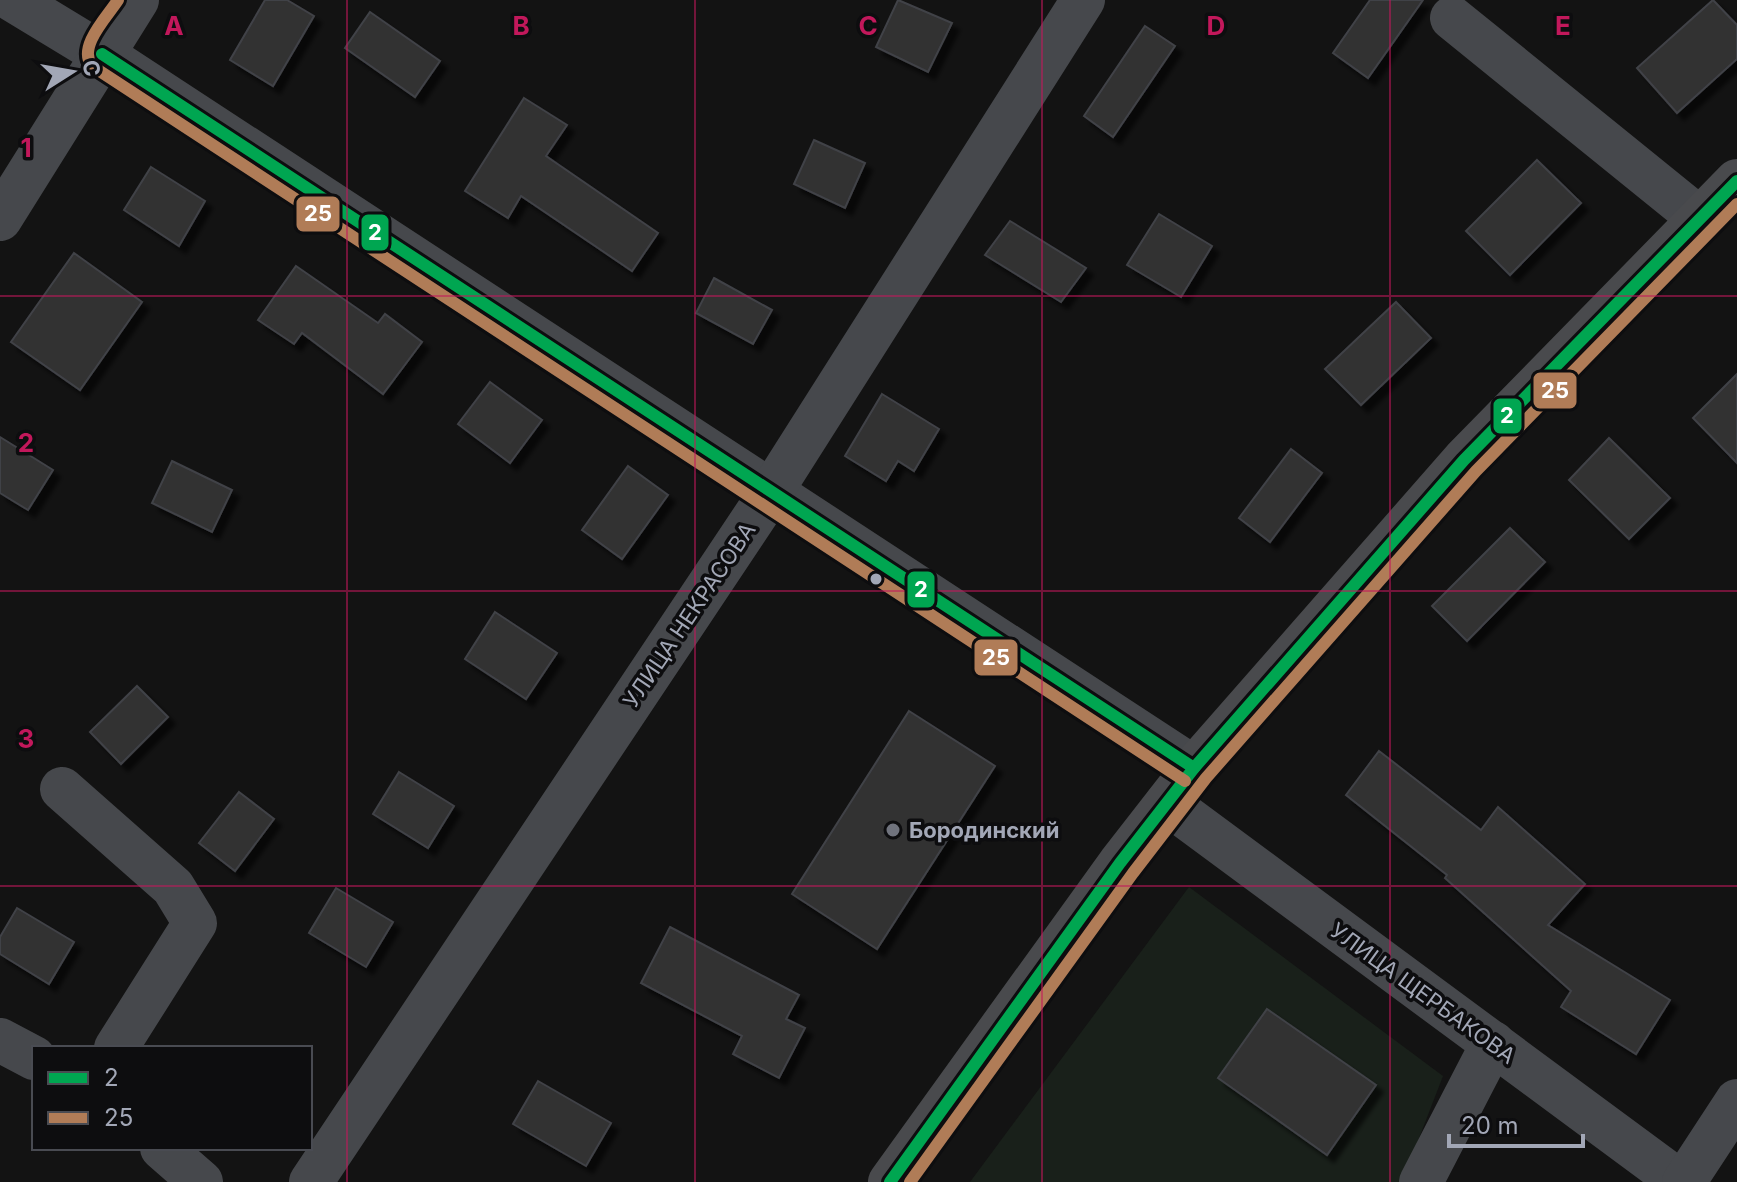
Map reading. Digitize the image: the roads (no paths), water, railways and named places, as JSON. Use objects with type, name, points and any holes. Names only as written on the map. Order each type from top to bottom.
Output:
[{"type":"main road","points":[[890,1182],[904,1158],[1194,768],[1464,460],[1737,181]]},
{"type":"street","points":[[13,0],[102,54],[1194,768]]},
{"type":"street","points":[[0,219],[137,0]]},
{"type":"street","name":"УЛИЦА НЕКРАСОВА","points":[[311,1182],[771,492],[1083,0]]},
{"type":"street","points":[[1452,18],[1699,218]]},
{"type":"street","points":[[62,789],[173,887],[195,923],[117,1046]]},
{"type":"street","name":"УЛИЦА ЩЕРБАКОВА","points":[[1167,803],[1682,1182]]},
{"type":"street","points":[[0,1040],[32,1057]]},
{"type":"street","points":[[1421,1182],[1493,1043]]},
{"type":"street","points":[[1682,1182],[1737,1101]]},
{"type":"street","points":[[164,1150],[201,1182]]},
{"type":"place","name":"Бородинский","points":[[893,830]]}]
